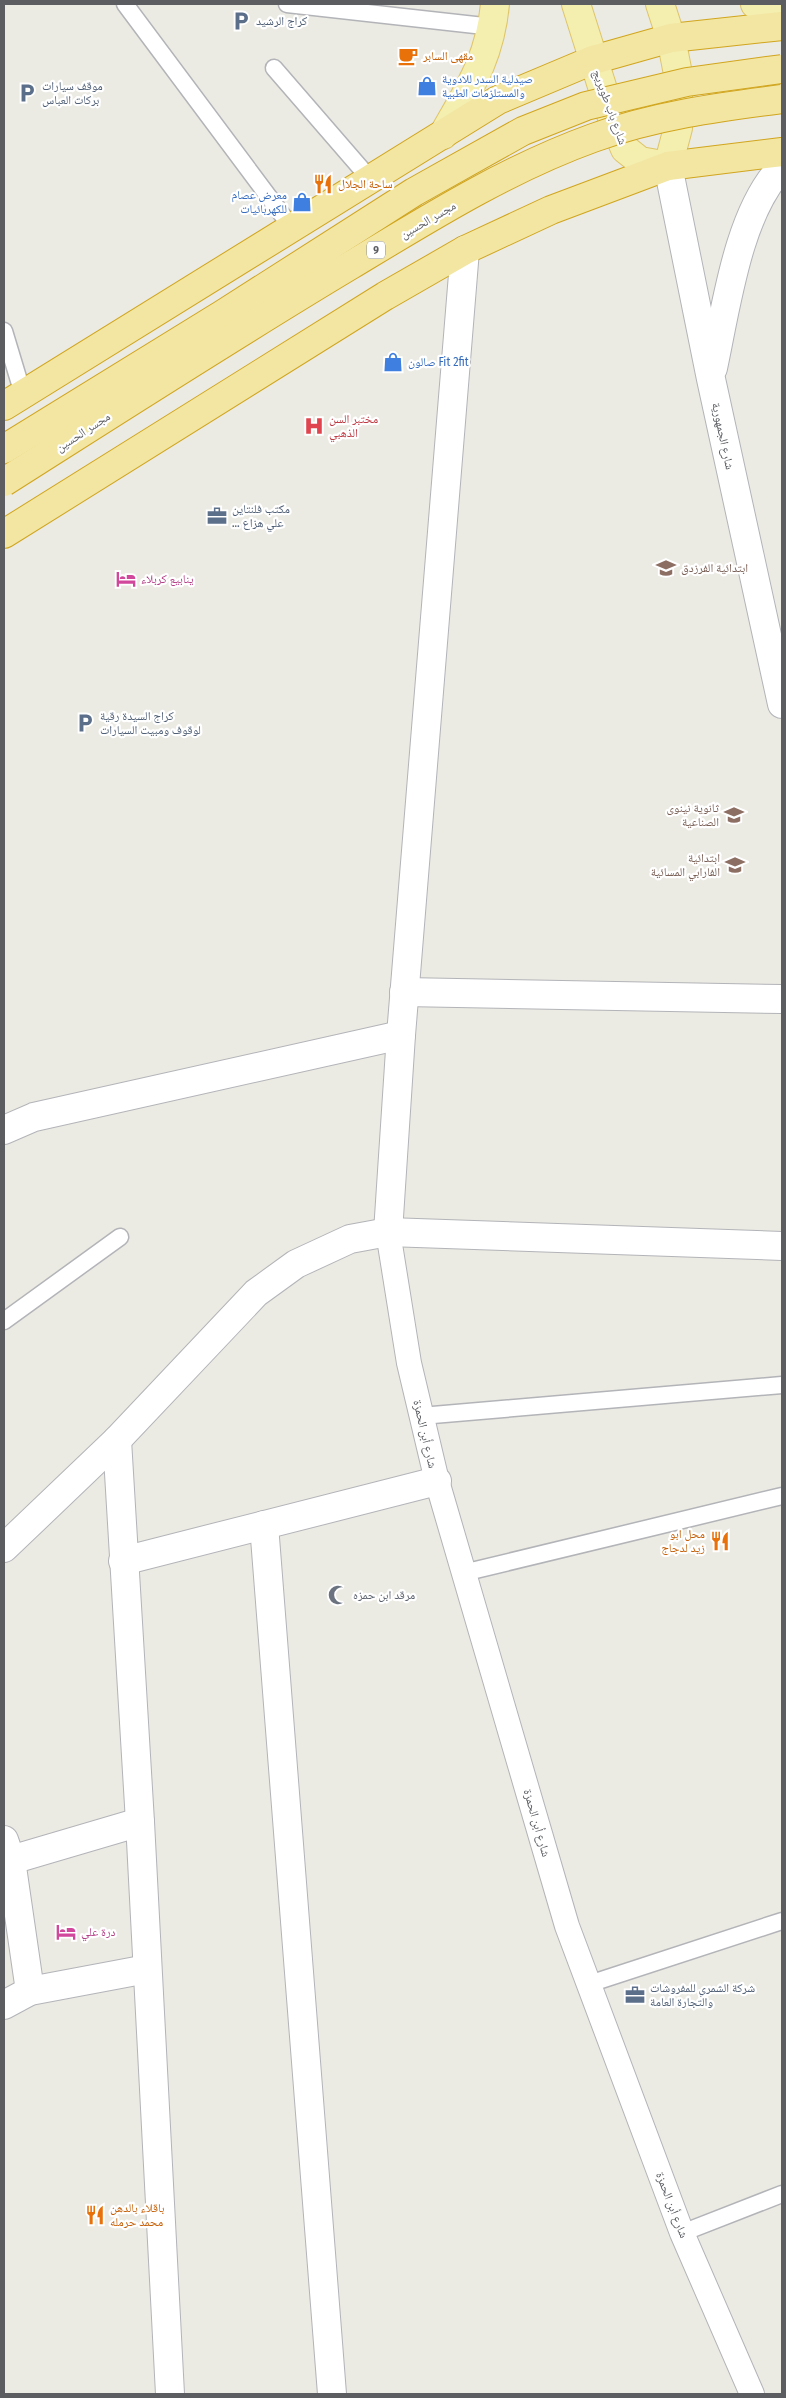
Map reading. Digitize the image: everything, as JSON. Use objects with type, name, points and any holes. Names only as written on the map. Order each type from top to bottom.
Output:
[{"type":"highway","points":[[14,400],[443,136],[498,100],[593,60],[671,38],[782,26]]},
{"type":"highway","name":"9","points":[[4,449],[414,192],[523,131],[586,106],[687,82],[782,69]]},
{"type":"highway","name":"مجسر الحسين","points":[[4,482],[247,327],[430,217],[534,162],[594,137],[687,112],[782,99]]},
{"type":"highway","points":[[4,534],[385,296],[465,250],[551,210],[668,166],[782,152]]},
{"type":"main road","name":"شارع باب طويريج","points":[[576,4],[612,118],[625,149],[640,161],[668,166]]},
{"type":"main road","points":[[660,4],[671,38],[678,74],[678,128],[668,166]]},
{"type":"main road","points":[[755,4],[782,16]]},
{"type":"main road","points":[[443,136],[479,72],[494,15]]},
{"type":"street","name":"شارع الجمهورية","points":[[668,166],[711,379],[774,632],[782,704]]},
{"type":"street","points":[[711,379],[734,270],[750,219],[763,192],[782,168]]},
{"type":"street","points":[[388,1232],[404,992],[465,250]]},
{"type":"street","points":[[404,992],[782,999]]},
{"type":"street","points":[[4,1130],[34,1116],[401,1035]]},
{"type":"street","points":[[4,1548],[117,1440],[256,1292],[296,1264],[350,1238],[388,1232],[782,1246]]},
{"type":"street","name":"شارع أبن الحمزة","points":[[388,1232],[409,1363],[437,1481],[567,1926],[682,2234],[752,2394]]},
{"type":"street","points":[[117,1440],[140,1822],[170,2394]]},
{"type":"street","points":[[124,1561],[437,1481]]},
{"type":"street","points":[[264,1525],[332,2394]]},
{"type":"street","points":[[30,1991],[6,1855],[140,1822]]},
{"type":"street","points":[[4,2005],[30,1991],[147,1968]]},
{"type":"lane","points":[[125,4],[292,228]]},
{"type":"lane","points":[[287,4],[494,15]]},
{"type":"lane","points":[[274,68],[370,180]]},
{"type":"lane","points":[[4,331],[14,400]]},
{"type":"lane","points":[[4,1321],[120,1237]]},
{"type":"lane","points":[[421,1416],[782,1385]]},
{"type":"lane","points":[[463,1573],[782,1496]]},
{"type":"lane","points":[[589,1984],[782,1921]]},
{"type":"lane","points":[[682,2234],[782,2194]]},
{"type":"place","name":"كراج الرشيد","points":[[241,21]]},
{"type":"place","name":"مقهى السابر","points":[[408,56]]},
{"type":"place","name":"صيدلية السدر للادوية والمستلزمات الطبية","points":[[427,86]]},
{"type":"place","name":"موقف سيارات بركات العباس","points":[[27,93]]},
{"type":"place","name":"ساحة الجلال","points":[[323,184]]},
{"type":"place","name":"معرض عصام للكهربائيات","points":[[302,202]]},
{"type":"place","name":"صالون Fit 2fit","points":[[393,362]]},
{"type":"place","name":"مختبر السن الذهبي","points":[[314,426]]},
{"type":"place","name":"مكتب فلنتاين ... علي هزاع","points":[[217,516]]},
{"type":"place","name":"ابتدائية الفرزدق","points":[[666,568]]},
{"type":"place","name":"ينابيع كربلاء","points":[[126,579]]},
{"type":"place","name":"كراج السيدة رقية لوقوف ومبيت السيارات","points":[[85,723]]},
{"type":"place","name":"ثانوية نينوى الصناعية","points":[[734,815]]},
{"type":"place","name":"ابتدائية الفارابي المسائية","points":[[735,865]]},
{"type":"place","name":"محل ابو زيد لدجاج","points":[[720,1541]]},
{"type":"place","name":"مرقد ابن حمزه","points":[[338,1595]]},
{"type":"place","name":"درة علي","points":[[66,1932]]},
{"type":"place","name":"شركة الشمري للمفروشات والتجارة العامة","points":[[635,1995]]},
{"type":"place","name":"باقلاء بالدهن محمد حرمله","points":[[95,2215]]}]
